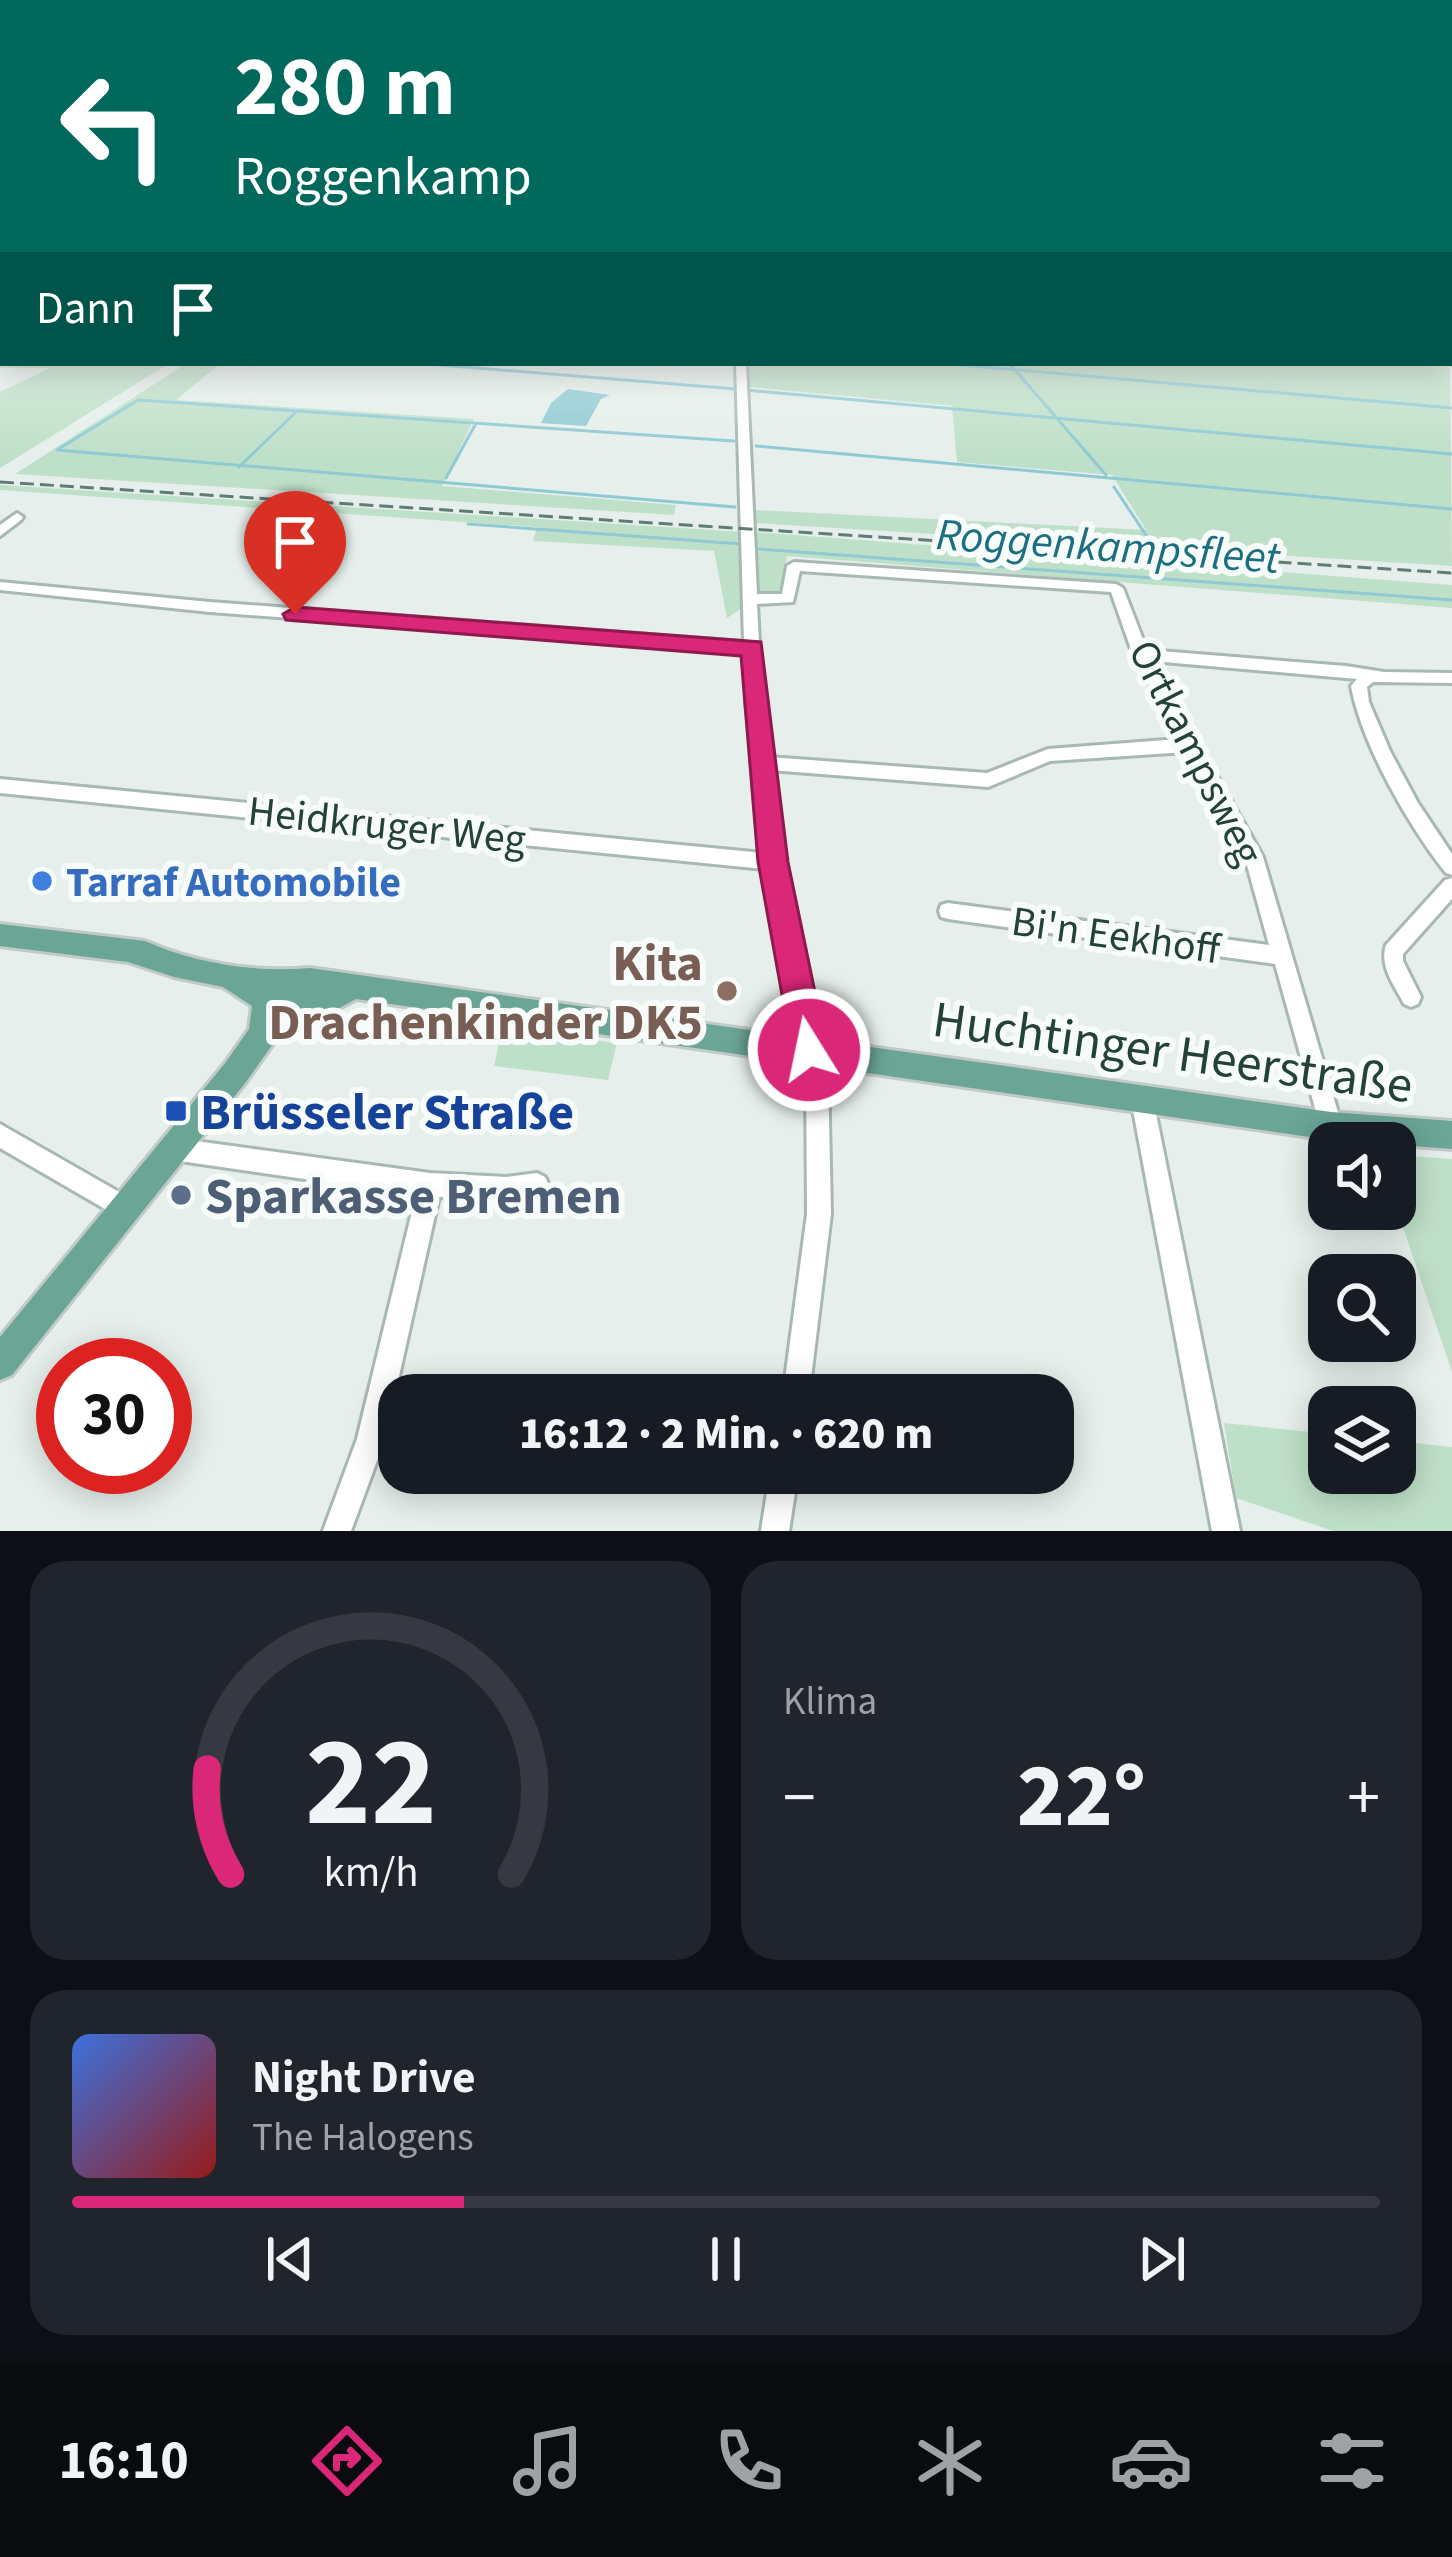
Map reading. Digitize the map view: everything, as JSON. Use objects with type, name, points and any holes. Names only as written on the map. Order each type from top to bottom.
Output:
[{"type":"main road","name":"Huchtinger Heerstraße","points":[[0,935],[294,972],[310,980],[354,987],[1308,1123]]},
{"type":"main road","name":"Huchtinger Heerstraße","points":[[136,954],[223,975],[292,983],[310,980]]},
{"type":"main road","points":[[223,975],[254,990],[265,1003],[262,1034]]},
{"type":"main road","points":[[236,1072],[290,1021],[302,1005],[310,980]]},
{"type":"main road","points":[[0,1363],[310,980]]},
{"type":"main road","points":[[290,1021],[354,987]]},
{"type":"main road","name":"Huchtinger Heerstraße","points":[[1416,1132],[1452,1135]]},
{"type":"street","points":[[741,366],[761,763],[773,862],[817,1071],[819,1214],[799,1374]]},
{"type":"street","points":[[0,532],[17,517]]},
{"type":"street","name":"Ortkampsweg","points":[[753,599],[788,599],[794,566],[1116,588],[1140,655],[1254,857],[1330,1122]]},
{"type":"street","points":[[0,586],[210,608],[753,648]]},
{"type":"street","points":[[1140,655],[1346,670],[1367,678],[1391,674],[1452,678]]},
{"type":"street","points":[[1367,678],[1359,686],[1363,711],[1425,830],[1452,867]]},
{"type":"street","points":[[761,763],[988,780],[1048,755],[1190,745]]},
{"type":"street","name":"Heidkruger Weg","points":[[0,786],[773,862]]},
{"type":"street","points":[[1411,997],[1393,962],[1393,951],[1452,886]]},
{"type":"street","name":"Bi'n Eekhoff","points":[[948,911],[1284,956]]},
{"type":"street","points":[[1142,1099],[1226,1531]]},
{"type":"street","points":[[0,1135],[125,1208]]},
{"type":"street","points":[[173,1149],[430,1185],[507,1190],[537,1185]]},
{"type":"street","points":[[337,1531],[371,1439],[430,1185]]},
{"type":"street","points":[[775,1531],[781,1494]]},
{"type":"green space","points":[[165,366],[0,468],[0,392],[50,368],[0,368]]},
{"type":"green space","points":[[182,366],[217,366],[176,400],[474,419],[442,486],[676,505],[674,515],[15,474]]},
{"type":"green space","points":[[748,366],[1450,366],[1452,566],[755,523],[755,510],[1146,530],[1112,475],[957,462],[952,406],[750,387]]},
{"type":"green space","points":[[0,485],[744,532],[747,605],[727,618],[714,551],[533,541],[537,527],[0,490]]},
{"type":"green space","points":[[756,532],[1452,585],[1452,608],[787,556],[782,593],[758,592]]},
{"type":"green space","points":[[502,1028],[617,1043],[608,1080],[494,1066]]},
{"type":"green space","points":[[1416,1156],[1452,1159],[1452,1372],[1416,1254],[1404,1230],[1416,1230]]},
{"type":"green space","points":[[1224,1423],[1308,1432],[1308,1494],[1416,1494],[1416,1443],[1452,1447],[1452,1531],[1333,1531],[1236,1498]]},
{"type":"water","points":[[568,389],[610,395],[601,399],[586,426],[541,423],[551,403]]},
{"type":"waterway","points":[[452,366],[736,389]]},
{"type":"waterway","points":[[973,366],[1015,370]]},
{"type":"waterway","points":[[1012,366],[1015,370]]},
{"type":"waterway","points":[[1015,370],[1452,408]]},
{"type":"waterway","points":[[1015,370],[1057,418]]},
{"type":"waterway","points":[[745,390],[1057,418]]},
{"type":"waterway","points":[[241,465],[57,450],[138,400],[734,441]]},
{"type":"waterway","points":[[241,465],[297,411]]},
{"type":"waterway","points":[[1057,418],[1452,454]]},
{"type":"waterway","points":[[1057,418],[1106,475]]},
{"type":"waterway","points":[[446,478],[475,425]]},
{"type":"waterway","points":[[756,446],[1452,509]]},
{"type":"waterway","points":[[241,465],[735,507]]},
{"type":"waterway","points":[[1114,487],[1146,535]]},
{"type":"waterway","name":"Roggenkampsfleet","points":[[468,524],[742,544]]},
{"type":"waterway","name":"Roggenkampsfleet","points":[[759,549],[1452,600]]},
{"type":"railway","points":[[0,482],[1452,573]]},
{"type":"place","name":"Tarraf Automobile","points":[[42,881]]},
{"type":"place","name":"Kita Drachenkinder DK5","points":[[727,991]]},
{"type":"place","name":"Brüsseler Straße","points":[[176,1111]]},
{"type":"place","name":"Sparkasse Bremen","points":[[181,1195]]},
{"type":"route","points":[[295,614],[753,648],[754,702],[773,862],[809,1050]]}]
